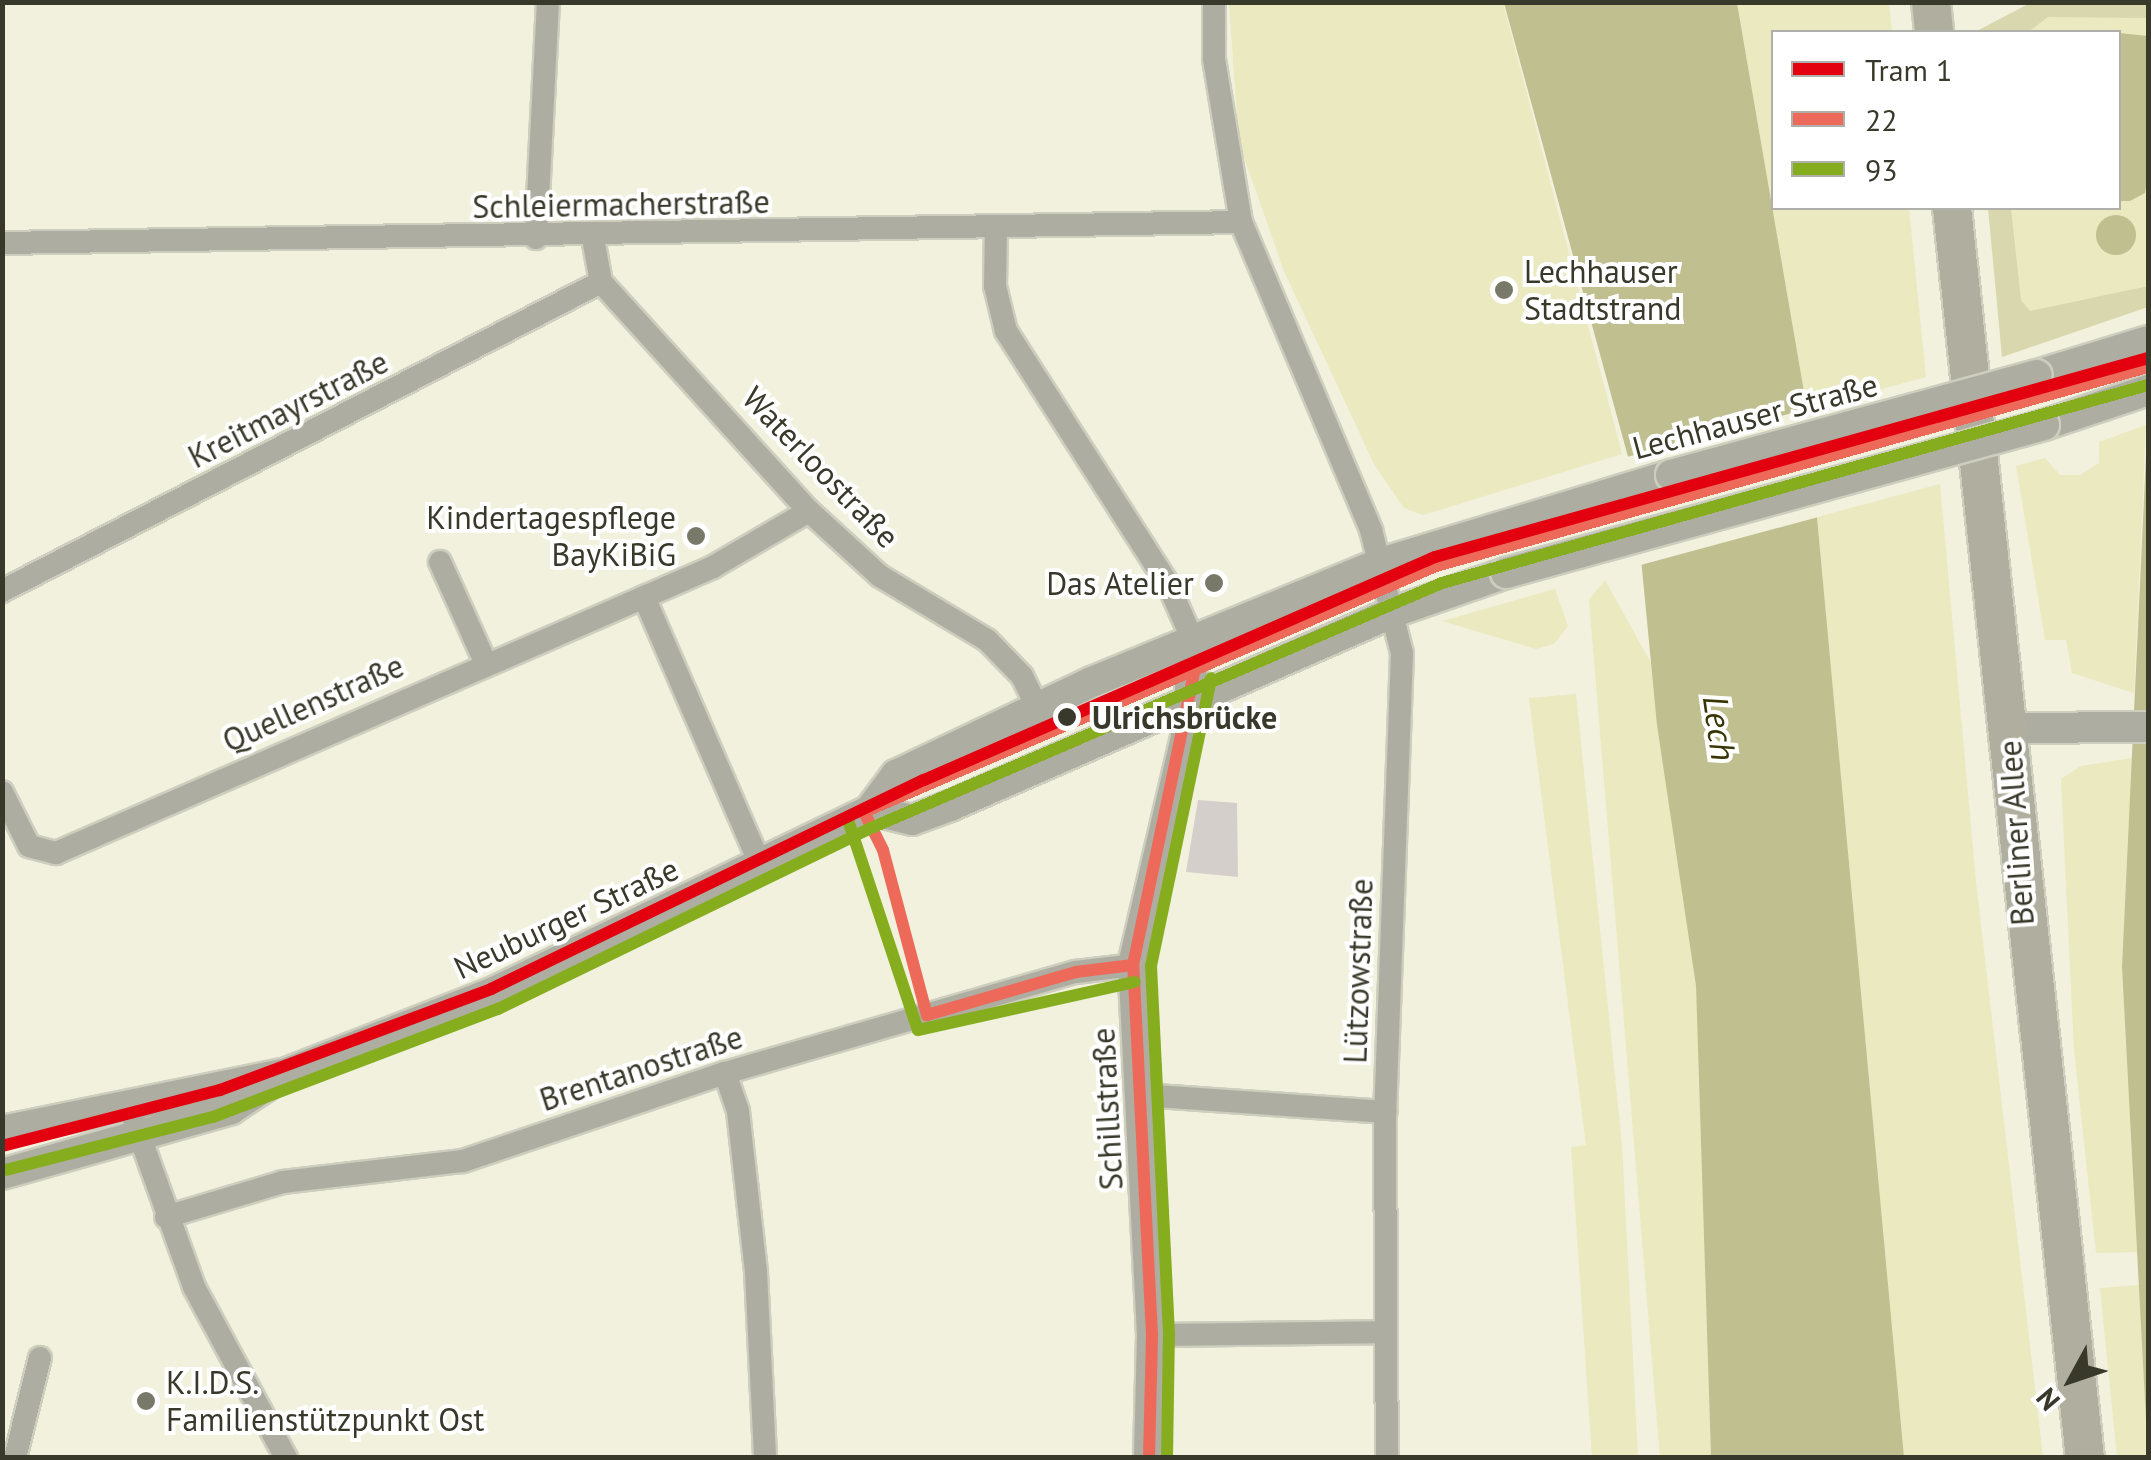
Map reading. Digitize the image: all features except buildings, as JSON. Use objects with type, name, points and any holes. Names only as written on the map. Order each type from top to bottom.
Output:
[{"type":"main road","points":[[1931,2],[1934,30]]},
{"type":"main road","name":"Berliner Allee","points":[[1952,210],[2008,728],[2032,1018],[2085,1458]]},
{"type":"street","points":[[536,238],[548,2]]},
{"type":"street","name":"Lützowstraße","points":[[1214,2],[1214,59],[1241,222],[1381,563],[1402,653],[1385,1112],[1387,1458]]},
{"type":"street","name":"Schleiermacherstraße","points":[[2,243],[593,238],[1241,222]]},
{"type":"street","points":[[996,228],[996,286],[1006,331],[1168,584],[1194,642]]},
{"type":"street","points":[[593,238],[601,282]]},
{"type":"street","name":"Waterloostraße","points":[[601,282],[809,511],[880,576],[988,640],[1022,676],[1037,707]]},
{"type":"street","name":"Kreitmayrstraße","points":[[2,591],[601,282]]},
{"type":"street","name":"Lechhauser Straße","points":[[1381,563],[1490,526],[2134,346]]},
{"type":"street","points":[[870,810],[912,820],[1392,613],[1506,573],[2044,424],[2148,390]]},
{"type":"street","name":"Quellenstraße","points":[[2,792],[16,828],[29,846],[56,853],[644,597],[809,511]]},
{"type":"street","points":[[440,562],[486,664]]},
{"type":"street","name":"Neuburger Straße","points":[[2,1131],[284,1074],[492,994],[870,810],[896,776],[1037,707],[1381,563]]},
{"type":"street","points":[[644,597],[761,866]]},
{"type":"street","name":"Schillstraße","points":[[1149,1458],[1152,1336],[1133,964],[1191,701],[1194,642]]},
{"type":"street","points":[[2008,728],[2134,726]]},
{"type":"street","name":"Brentanostraße","points":[[166,1218],[283,1182],[463,1161],[725,1073],[1076,972],[1133,964]]},
{"type":"street","points":[[725,1073],[738,1111],[756,1272],[765,1458]]},
{"type":"street","name":"Neuburger Straße","points":[[2,1174],[140,1141],[231,1109],[284,1074]]},
{"type":"street","points":[[1142,1094],[1385,1112]]},
{"type":"street","points":[[130,1108],[166,1218],[194,1287],[286,1458]]},
{"type":"street","points":[[1152,1336],[1386,1332]]},
{"type":"street","points":[[15,1458],[40,1358]]},
{"type":"green space","points":[[2032,2],[2148,3],[2148,18],[2048,17],[2031,30],[1979,30]]},
{"type":"green space","points":[[1229,3],[1503,3],[1622,454],[1423,515],[1404,508],[1374,464],[1284,271],[1239,143]]},
{"type":"green space","points":[[1737,3],[1889,3],[1892,30],[1771,30],[1771,200]]},
{"type":"green space","points":[[2148,8],[2148,286],[2030,311],[2021,300],[2007,210],[2121,210],[2121,30],[1995,30],[2020,16]]},
{"type":"green space","points":[[1773,210],[1909,210],[1926,377],[1807,409]]},
{"type":"green space","points":[[1988,210],[2011,210],[2021,300],[2030,311],[2148,286],[2148,307],[2002,357]]},
{"type":"green space","points":[[2146,425],[2134,693],[2072,673],[2066,640],[2045,640],[2016,466],[2045,458],[2060,475],[2080,475],[2099,463],[2099,442]]},
{"type":"green space","points":[[1940,484],[1976,882],[2043,1457],[1904,1457],[1817,517]]},
{"type":"green space","points":[[1605,580],[1651,663],[1696,986],[1711,1457],[1660,1457],[1589,600]]},
{"type":"green space","points":[[1555,589],[1568,626],[1554,644],[1536,649],[1442,621]]},
{"type":"green space","points":[[1576,694],[1622,1145],[1638,1457],[1592,1457],[1571,1147],[1586,1145],[1529,698]]},
{"type":"green space","points":[[2132,758],[2122,967],[2137,1252],[2096,1253],[2074,1050],[2061,779],[2081,766]]},
{"type":"green space","points":[[2139,1285],[2148,1457],[2117,1457],[2100,1288]]},
{"type":"water","name":"Lech","points":[[1504,3],[1737,3],[1807,409],[1904,1457],[1711,1457],[1696,986],[1657,725],[1633,475]]},
{"type":"water","points":[[2121,33],[2148,36],[2148,176],[2145,193],[2121,201]]},
{"type":"water","points":[[2116,215],[2130,221],[2136,235],[2130,249],[2116,255],[2102,249],[2096,235],[2102,221]]},
{"type":"water","points":[[2148,414],[2148,1458],[2122,967]]},
{"type":"pier","points":[[1811,408],[1822,516],[1637,566],[1623,458]]},
{"type":"tram line","name":"1","points":[[2,1146],[220,1090],[491,989],[924,780],[1435,557],[2148,358]]},
{"type":"transit line","name":"22","points":[[864,812],[1436,566],[2148,367]]},
{"type":"transit line","name":"93","points":[[6,1170],[213,1117],[498,1009],[871,828],[1442,583],[2148,385]]},
{"type":"transit line","name":"22","points":[[1149,1458],[1152,1335],[1133,965],[1194,674]]},
{"type":"transit line","name":"93","points":[[1167,1458],[1169,1334],[1151,966],[1211,678]]},
{"type":"transit line","name":"22","points":[[864,812],[883,850],[927,1015]]},
{"type":"transit line","name":"93","points":[[848,820],[918,1030],[1135,982]]},
{"type":"transit line","name":"22","points":[[927,1015],[1076,972],[1133,965]]},
{"type":"place","name":"Lechhauser Stadtstrand","points":[[1504,290]]},
{"type":"place","name":"Kindertagespflege BayKiBiG","points":[[696,536]]},
{"type":"place","name":"Das Atelier","points":[[1214,583]]},
{"type":"place","name":"Ulrichsbrücke","points":[[1067,717]]},
{"type":"place","name":"K.I.D.S. Familienstützpunkt Ost","points":[[146,1401]]}]
